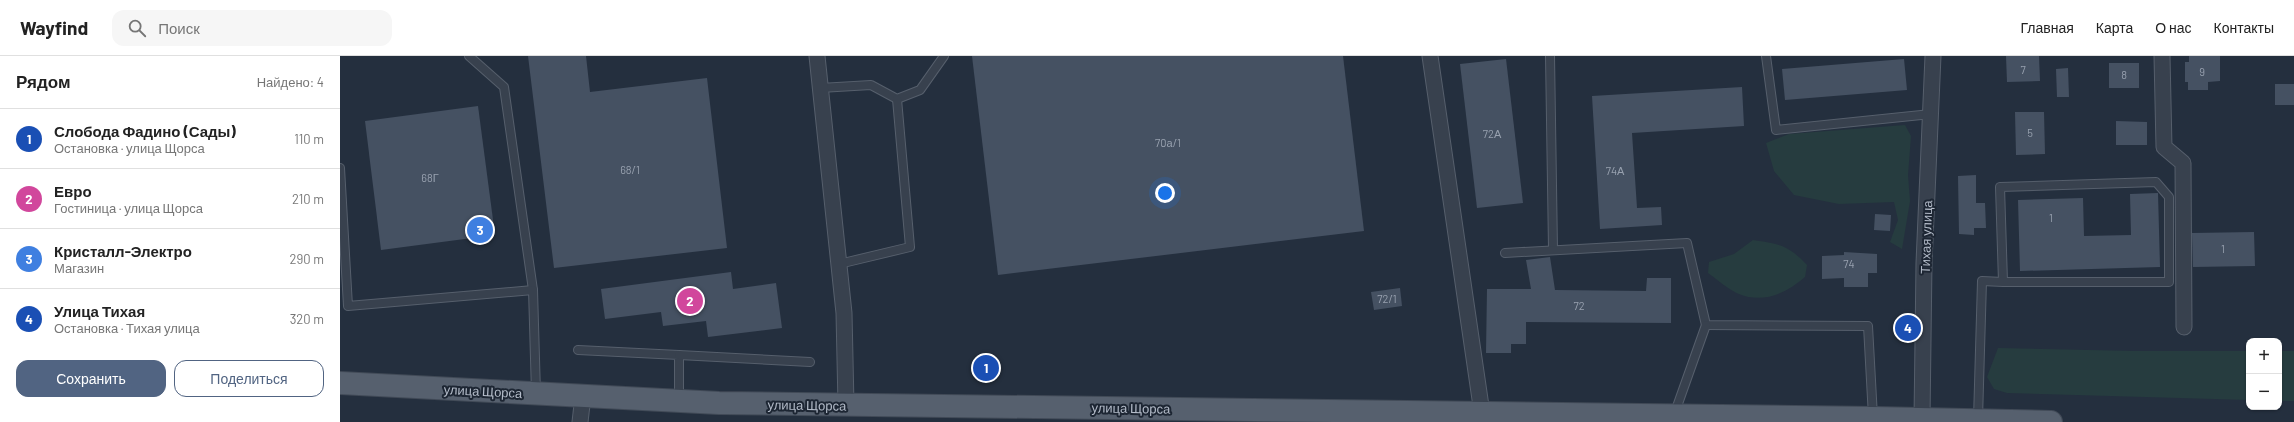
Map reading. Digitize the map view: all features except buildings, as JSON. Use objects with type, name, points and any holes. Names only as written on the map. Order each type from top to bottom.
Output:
[{"type":"main road","name":"улица Щорса","points":[[340,383],[679,401],[846,405],[1400,417],[1482,413],[1674,419],[1922,418],[2051,422]]},
{"type":"street","points":[[817,56],[845,336],[846,405]]},
{"type":"street","points":[[1430,56],[1482,413]]},
{"type":"street","name":"Тихая улица","points":[[1922,418],[1924,263],[1932,114],[1933,56]]},
{"type":"street","points":[[2162,56],[2164,147],[2183,163],[2184,327]]},
{"type":"street","points":[[580,422],[583,396]]},
{"type":"lane","points":[[469,56],[504,86],[533,290],[536,394]]},
{"type":"lane","points":[[820,88],[871,85],[897,99],[920,90],[944,56]]},
{"type":"lane","points":[[1550,56],[1553,250]]},
{"type":"lane","points":[[1766,56],[1776,130],[1932,114]]},
{"type":"lane","points":[[839,264],[910,247],[897,99]]},
{"type":"lane","points":[[340,168],[348,306],[533,290]]},
{"type":"lane","points":[[1978,420],[1982,281],[2003,282],[2169,282],[2169,197],[2156,182],[2000,187],[2003,282]]},
{"type":"lane","points":[[1505,253],[1687,242],[1706,325],[1674,419]]},
{"type":"lane","points":[[1706,325],[1868,326],[1873,418]]},
{"type":"lane","points":[[578,350],[810,362]]},
{"type":"lane","points":[[678,355],[679,401]]},
{"type":"green space","points":[[1905,125],[1911,136],[1908,175],[1910,201],[1902,249],[1890,242],[1898,220],[1894,202],[1839,204],[1794,195],[1774,171],[1766,143],[1789,134]]},
{"type":"green space","points":[[1753,240],[1777,244],[1794,253],[1807,265],[1805,277],[1783,292],[1757,298],[1748,297],[1735,292],[1708,273],[1709,262],[1734,254]]},
{"type":"green space","points":[[1998,348],[2134,351],[2246,351],[2246,400],[2007,393],[1994,389],[1987,377]]},
{"type":"green space","points":[[2282,351],[2294,351],[2294,401],[2282,401]]},
{"type":"place","name":"Кристалл-Электро","points":[[480,230]]},
{"type":"place","name":"Евро","points":[[690,301]]},
{"type":"place","name":"Улица Тихая","points":[[1908,328]]},
{"type":"place","name":"Слобода Фадино (Сады)","points":[[986,368]]}]
